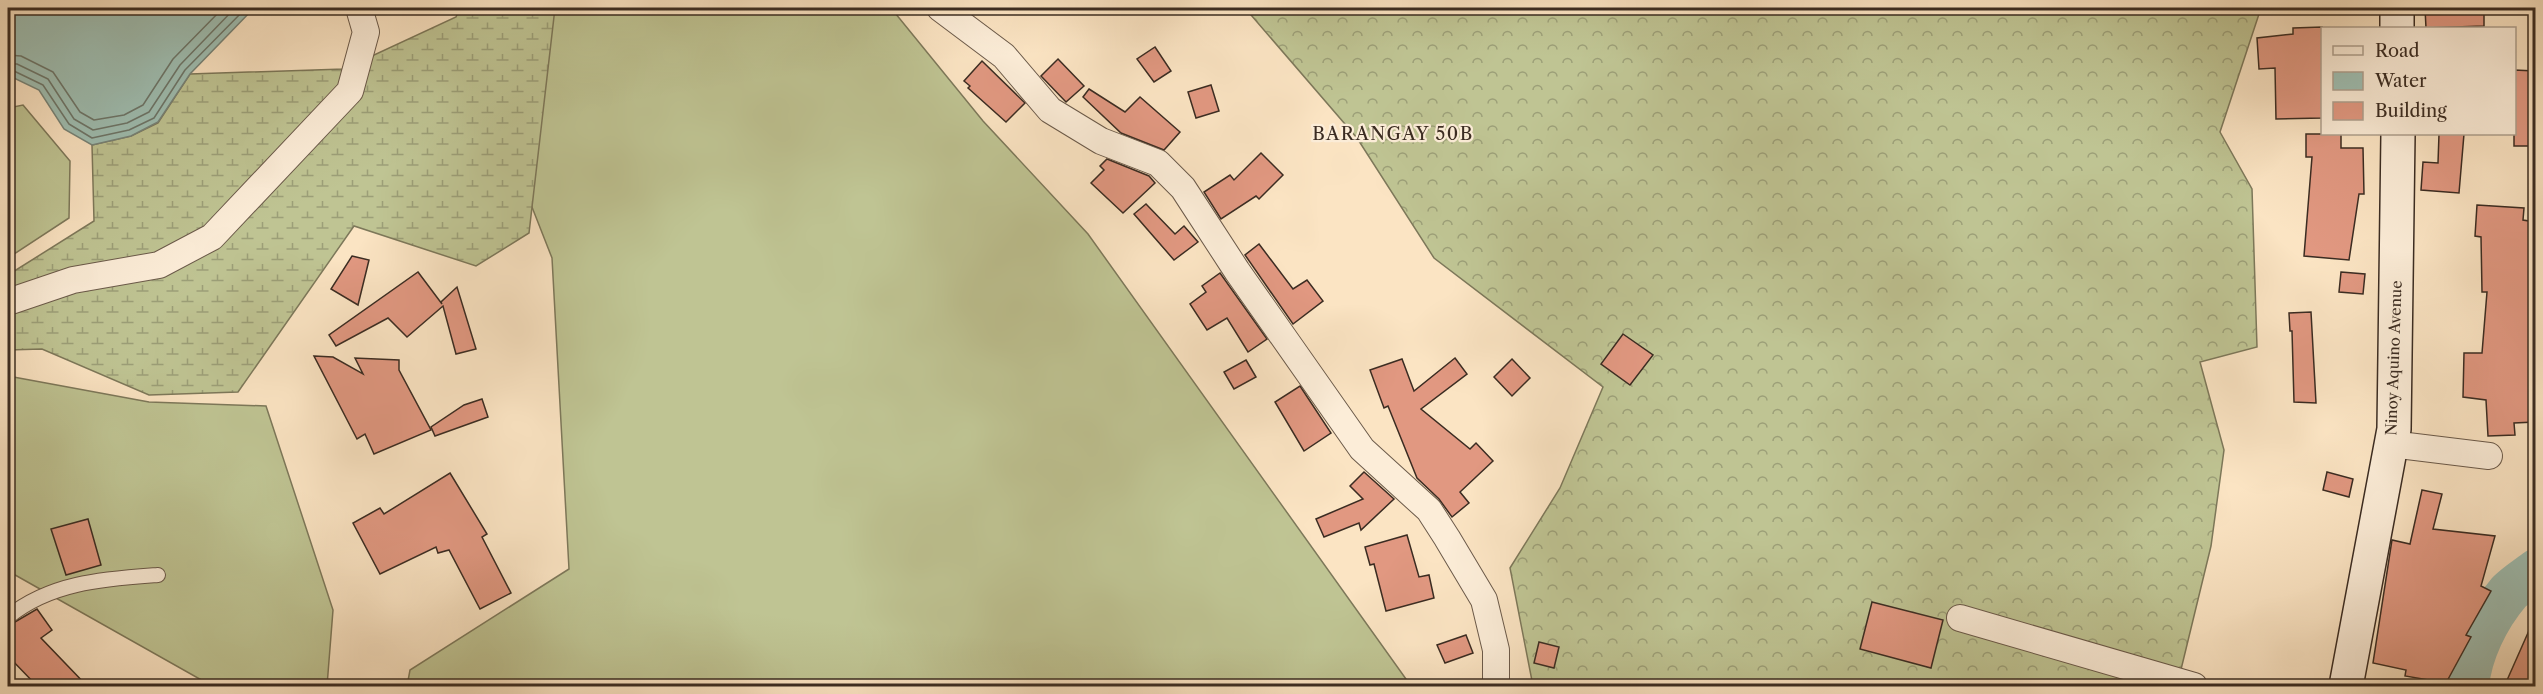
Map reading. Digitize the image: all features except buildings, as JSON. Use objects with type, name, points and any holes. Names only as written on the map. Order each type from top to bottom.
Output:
[{"type":"main road","points":[[2397,8],[2397,27]]},
{"type":"main road","name":"Ninoy Aquino Avenue","points":[[2346,687],[2394,417],[2398,135]]},
{"type":"street","points":[[8,302],[73,280],[159,265],[212,237],[350,91],[366,32],[359,8]]},
{"type":"street","points":[[940,8],[1004,56],[1050,110],[1101,141],[1158,163],[1183,188],[1270,320],[1362,448],[1429,510],[1447,538],[1484,600],[1496,650],[1496,687]]},
{"type":"street","points":[[2391,444],[2488,456]]},
{"type":"street","points":[[1960,618],[2194,687]]},
{"type":"lane","points":[[8,617],[24,604],[59,588],[97,579],[158,575]]},
{"type":"green space","points":[[460,8],[555,8],[529,233],[476,266],[354,226],[238,392],[149,395],[42,349],[8,350],[8,275],[94,221],[92,145],[131,136],[158,123],[190,74],[344,69],[456,17]]},
{"type":"green space","points":[[552,8],[891,8],[983,121],[1088,234],[1411,686],[407,686],[410,670],[569,569],[552,258],[484,85]]},
{"type":"green space","points":[[1245,8],[2261,8],[2220,132],[2252,189],[2257,347],[2200,362],[2224,450],[2211,546],[2177,686],[1533,686],[1510,568],[1560,488],[1603,387],[1434,258],[1357,138]]},
{"type":"green space","points":[[23,105],[70,161],[69,218],[8,258],[8,108]]},
{"type":"green space","points":[[8,376],[149,402],[266,406],[333,610],[327,686],[212,686],[8,571]]},
{"type":"water","points":[[8,8],[254,8],[190,74],[158,122],[131,136],[92,145],[64,129],[39,90],[12,77],[8,78]]},
{"type":"waterway","points":[[2467,686],[2472,661],[2487,624],[2509,592],[2536,571]]},
{"type":"district","name":"BARANGAY 50B","points":[[1393,134]]}]
